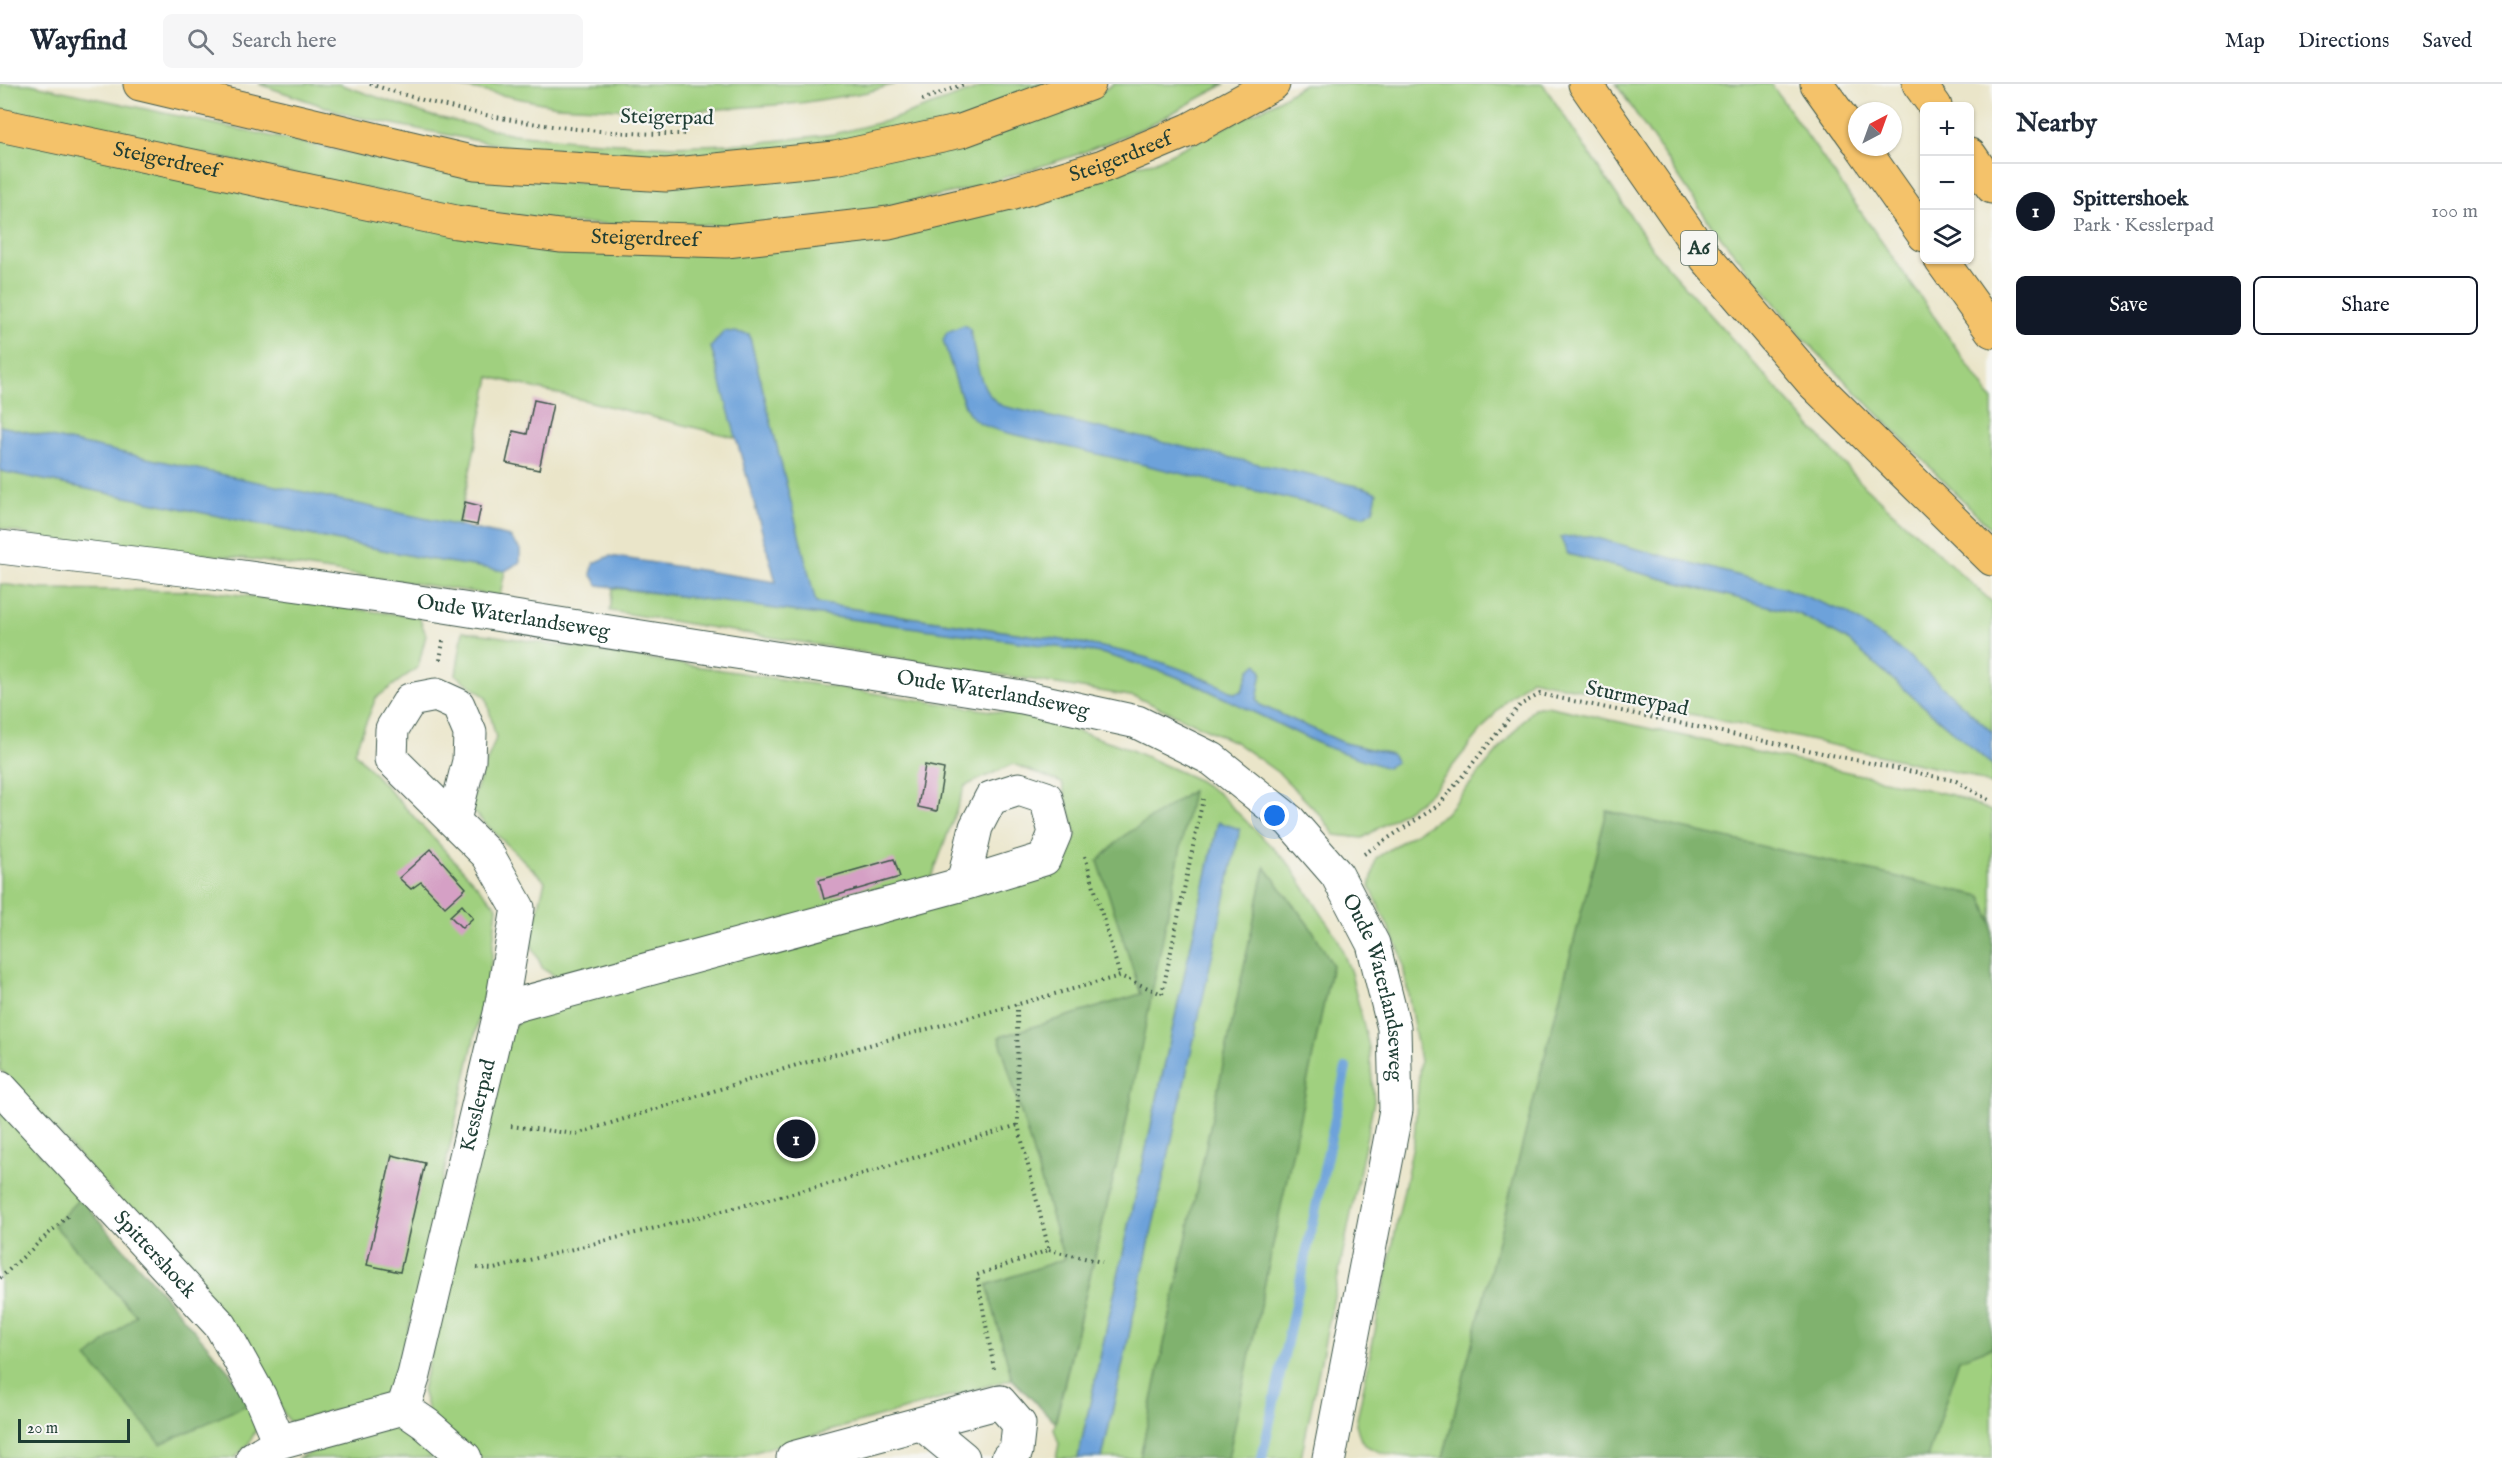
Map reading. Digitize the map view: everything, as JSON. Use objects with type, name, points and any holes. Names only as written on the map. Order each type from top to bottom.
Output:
[{"type":"main road","points":[[140,84],[475,162],[666,175],[836,158],[961,130],[1089,84]]},
{"type":"main road","name":"Steigerdreef","points":[[0,125],[456,222],[560,236],[726,241],[889,223],[1010,194],[1103,166],[1189,130],[1273,84]]},
{"type":"main road","name":"A6","points":[[1585,84],[1706,258],[1721,276],[1813,383],[1992,559]]},
{"type":"main road","points":[[1818,84],[1848,127]]},
{"type":"main road","points":[[1919,84],[1932,102]]},
{"type":"main road","points":[[1868,156],[1920,230]]},
{"type":"main road","points":[[1971,156],[1992,187]]},
{"type":"main road","points":[[1944,264],[1992,331]]},
{"type":"street","name":"Oude Waterlandseweg","points":[[0,548],[203,572],[400,599],[1022,697],[1137,722],[1212,759],[1290,821],[1337,875],[1373,944],[1394,1028],[1396,1110],[1329,1458]]},
{"type":"street","points":[[501,1009],[963,885],[1044,859],[1055,832],[1046,798],[1018,789],[991,798],[976,827],[963,885]]},
{"type":"street","name":"Kesslerpad","points":[[403,1408],[414,1375],[501,1009],[518,908],[488,855],[454,820]]},
{"type":"street","name":"Spittershoek","points":[[0,1087],[221,1326],[260,1397],[266,1450]]},
{"type":"street","points":[[793,1458],[1000,1402],[1019,1424],[1016,1451],[1008,1458]]},
{"type":"street","points":[[266,1450],[403,1408],[426,1424],[465,1458]]},
{"type":"street","points":[[922,1424],[963,1458]]},
{"type":"path","name":"Steigerpad","points":[[370,84],[434,103],[508,120],[592,131],[691,134]]},
{"type":"path","points":[[919,101],[964,84]]},
{"type":"path","name":"Sturmeypad","points":[[1337,875],[1354,860],[1439,805],[1520,705],[1540,694],[1956,781],[1992,802]]},
{"type":"path","points":[[474,1122],[576,1134],[800,1064],[1120,976],[1162,994],[1212,759]]},
{"type":"path","points":[[1044,859],[1085,856],[1120,976]]},
{"type":"path","points":[[1017,1005],[1018,1125],[1049,1250]]},
{"type":"path","points":[[441,1265],[494,1269],[840,1181],[1018,1125]]},
{"type":"path","points":[[0,1278],[97,1190]]},
{"type":"path","points":[[1000,1402],[977,1275],[1049,1250],[1102,1262]]},
{"type":"green space","points":[[0,84],[30,84],[438,172],[578,182],[686,185],[1084,101],[1114,84],[1225,84],[1150,125],[1079,154],[972,188],[864,212],[745,226],[547,223],[405,197],[0,111]]},
{"type":"green space","points":[[259,84],[339,84],[432,116],[513,134],[674,146],[755,143],[834,134],[890,120],[991,84],[1066,84],[981,116],[829,150],[646,162],[525,150],[352,116]]},
{"type":"green space","points":[[446,84],[895,84],[868,92],[801,103],[679,112],[557,106]]},
{"type":"green space","points":[[1304,84],[1543,84],[1656,254],[1864,486],[1992,602],[1992,732],[1906,654],[1847,613],[1561,537],[1568,554],[1799,614],[1846,639],[1992,765],[1992,786],[1969,775],[1531,679],[1506,700],[1435,788],[1418,803],[1363,838],[1335,835],[1322,817],[1280,774],[1235,742],[1136,697],[610,611],[613,588],[815,613],[1101,653],[1167,673],[1199,686],[1324,746],[1391,754],[1344,743],[1260,705],[1257,700],[1262,672],[1250,669],[1242,691],[1234,693],[1205,679],[1148,658],[1089,644],[815,603],[749,334],[711,347],[737,438],[490,377],[458,527],[0,426],[0,133],[665,249],[1154,162],[1272,104]]},
{"type":"green space","points":[[1616,84],[1771,84],[1992,399],[1992,530],[1801,336],[1709,222]]},
{"type":"green space","points":[[0,471],[422,558],[505,571],[500,596],[242,558],[50,540],[0,528]]},
{"type":"green space","points":[[0,584],[40,589],[208,591],[419,617],[426,635],[418,667],[376,698],[354,752],[497,907],[491,963],[406,1342],[396,1376],[385,1398],[289,1422],[232,1325],[0,1069]]},
{"type":"green space","points":[[463,631],[1038,718],[1122,746],[1196,779],[1218,793],[1289,864],[1338,939],[1351,973],[1369,1047],[1374,1101],[1301,1458],[1228,1458],[1332,965],[1313,931],[1265,867],[1140,1458],[1102,1458],[1239,829],[1218,822],[1078,1458],[1056,1458],[1059,1444],[1054,1429],[1125,1129],[1191,791],[1098,861],[1141,994],[999,1037],[1064,1259],[987,1285],[1012,1379],[734,1458],[479,1458],[432,1424],[422,1390],[508,1032],[528,1014],[1064,870],[1076,835],[1062,783],[1013,764],[965,786],[932,877],[563,981],[543,969],[530,942],[545,881],[469,808],[496,738],[486,697],[456,675]]},
{"type":"green space","points":[[1547,706],[1952,795],[1992,811],[1992,923],[1981,896],[1607,811],[1443,1458],[1389,1454],[1362,1442],[1356,1424],[1414,1140],[1420,1061],[1401,954],[1370,887],[1376,858],[1445,814],[1534,708]]},
{"type":"green space","points":[[1192,791],[1125,1129],[1055,1422],[1012,1379],[987,1285],[1064,1259],[999,1037],[1141,994],[1098,861],[1122,837]]},
{"type":"green space","points":[[1607,811],[1981,896],[1992,923],[1992,1347],[1959,1359],[1927,1458],[1443,1458]]},
{"type":"green space","points":[[1265,867],[1313,931],[1332,964],[1228,1458],[1140,1458]]},
{"type":"green space","points":[[0,1110],[80,1198],[54,1225],[136,1315],[88,1358],[249,1404],[257,1428],[249,1443],[235,1458],[0,1458]]},
{"type":"green space","points":[[80,1198],[230,1372],[249,1404],[161,1444],[87,1358],[136,1315],[54,1225]]},
{"type":"green space","points":[[1992,1347],[1992,1458],[1927,1458],[1959,1359]]},
{"type":"green space","points":[[390,1426],[418,1431],[446,1458],[297,1458],[362,1433]]},
{"type":"water","points":[[964,325],[970,329],[982,382],[987,392],[1002,406],[1366,488],[1377,493],[1373,511],[1363,516],[1006,433],[983,425],[976,421],[967,410],[943,340],[947,332]]},
{"type":"water","points":[[724,331],[749,334],[816,603],[1063,640],[1121,651],[1177,668],[1234,693],[1242,691],[1250,669],[1257,664],[1262,671],[1257,700],[1260,705],[1344,743],[1391,754],[1396,762],[1387,768],[1324,746],[1199,686],[1167,673],[1101,653],[598,585],[591,574],[594,563],[610,556],[776,582],[711,347]]},
{"type":"water","points":[[0,426],[510,537],[520,549],[520,562],[505,571],[422,558],[0,471]]},
{"type":"water","points":[[1588,536],[1782,587],[1847,613],[1906,654],[1992,732],[1992,765],[1846,639],[1799,614],[1568,554],[1560,537]]},
{"type":"water","points":[[1218,822],[1240,829],[1102,1458],[1078,1458]]},
{"type":"building","points":[[534,400],[553,404],[539,470],[506,463],[513,431],[527,434]]},
{"type":"building","points":[[465,502],[481,506],[477,525],[461,522]]},
{"type":"building","points":[[925,765],[944,769],[937,811],[918,807]]},
{"type":"building","points":[[431,849],[466,888],[445,907],[421,882],[411,889],[399,878]]},
{"type":"building","points":[[894,859],[900,877],[824,899],[819,880]]},
{"type":"building","points":[[462,905],[473,918],[462,928],[450,916]]},
{"type":"building","points":[[392,1155],[425,1163],[400,1272],[367,1265]]},
{"type":"waterway","points":[[1262,1458],[1346,1068]]},
{"type":"place","name":"Spittershoek","points":[[796,1139]]}]
